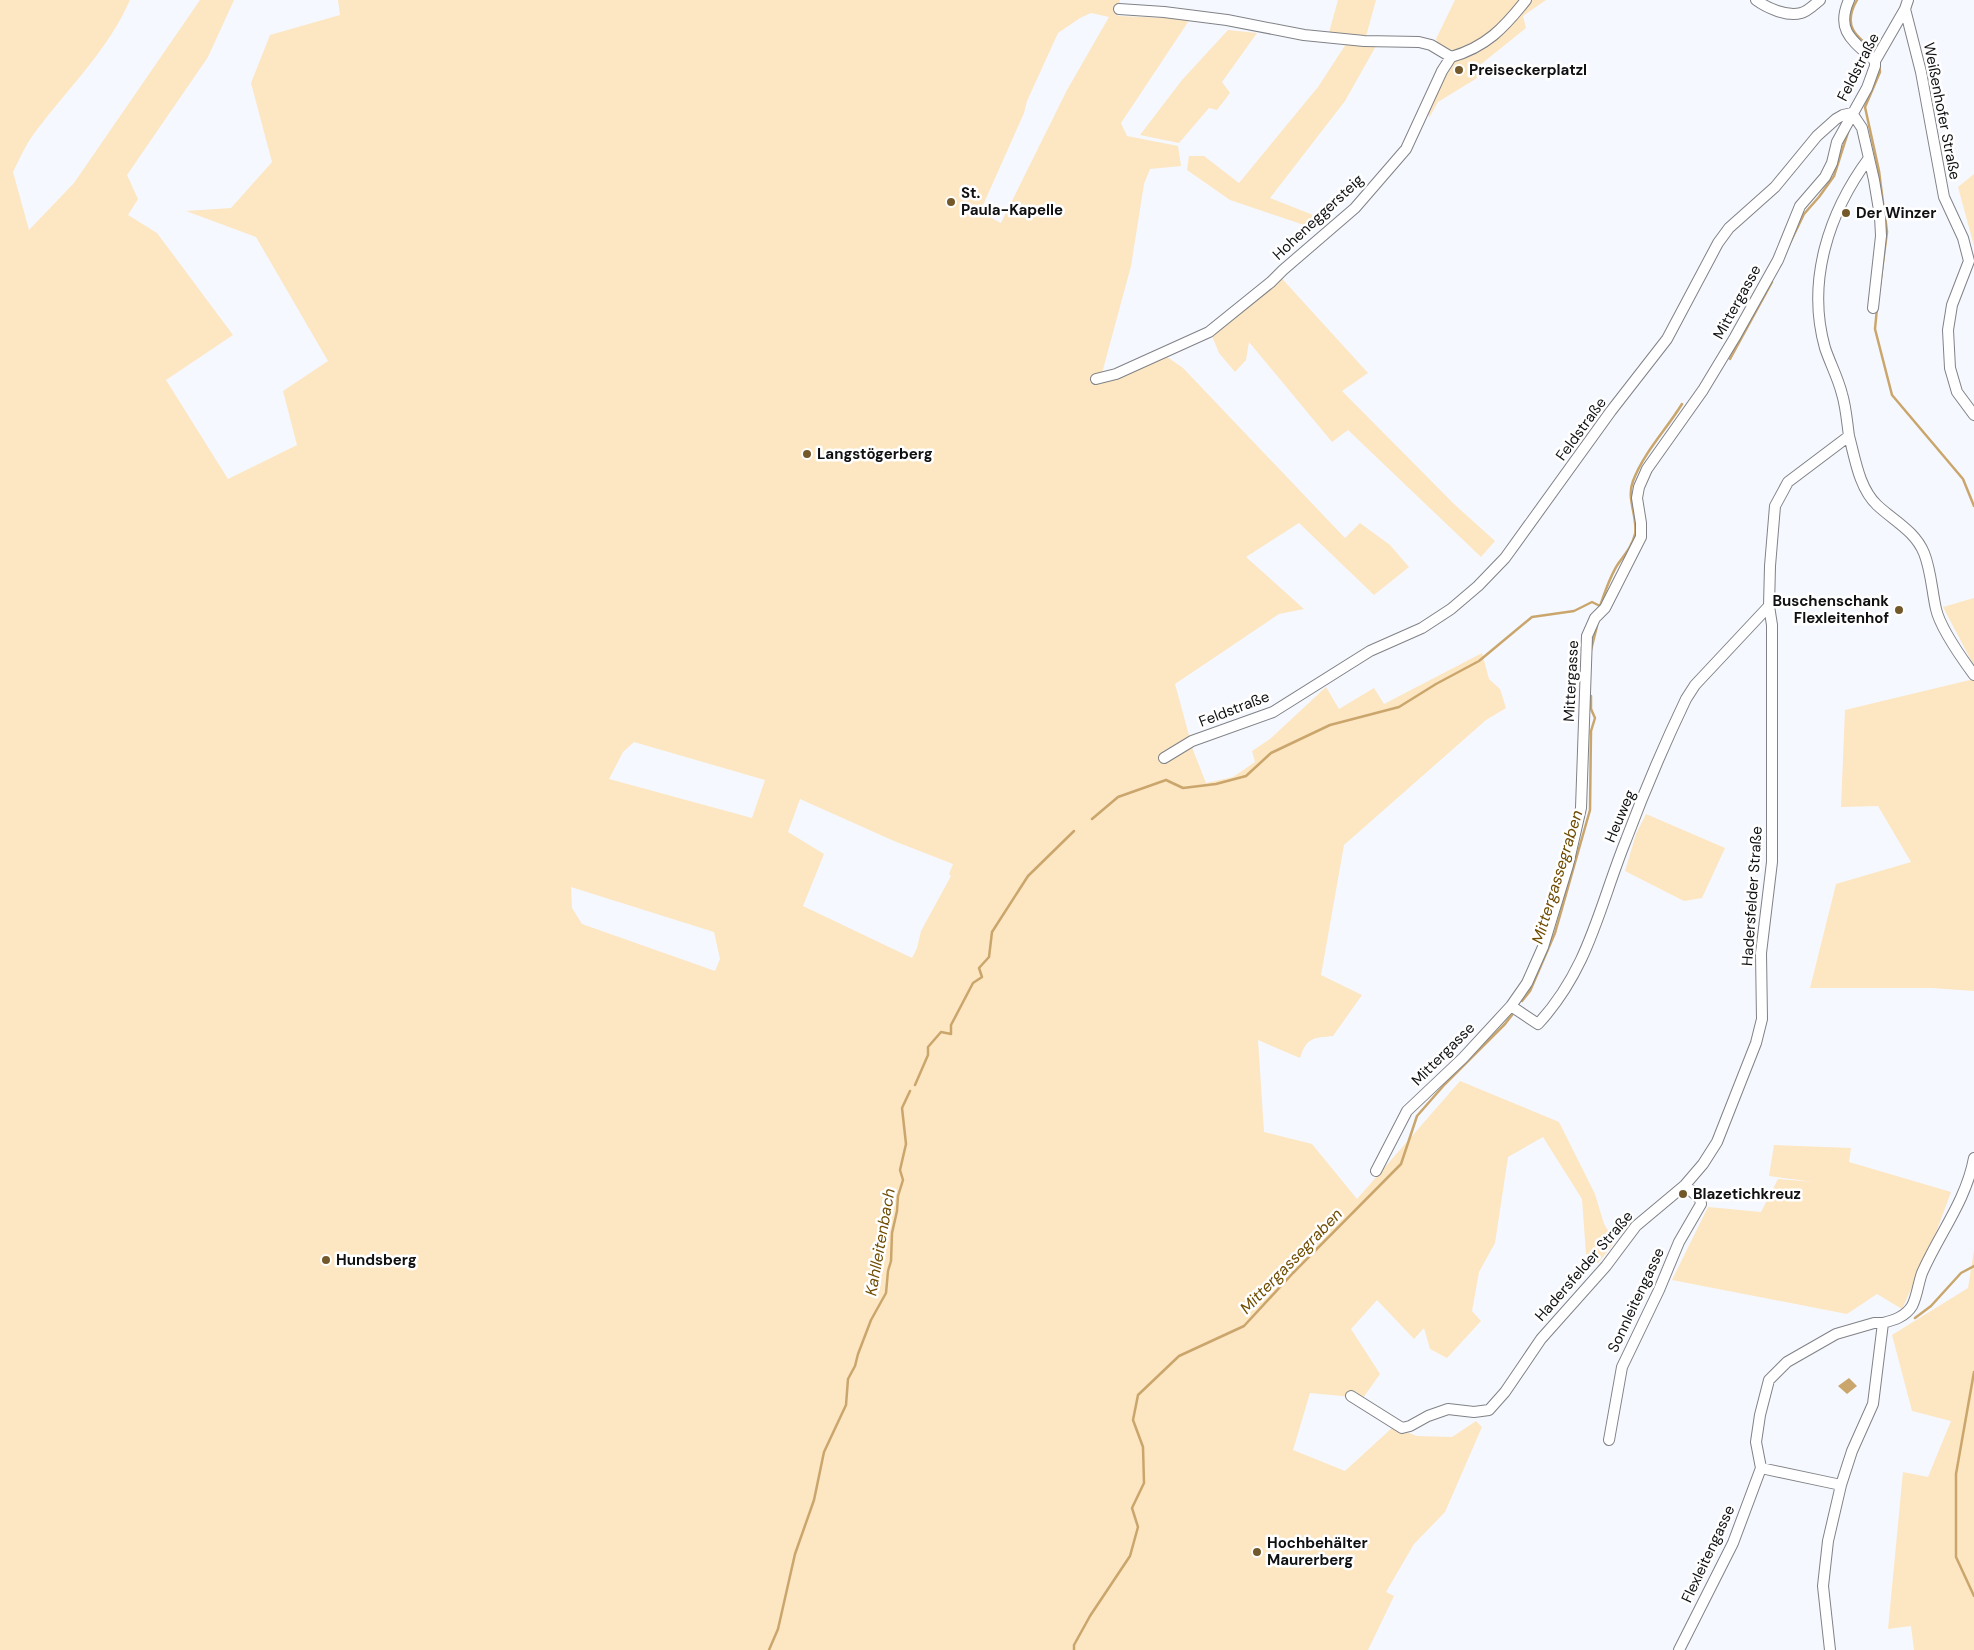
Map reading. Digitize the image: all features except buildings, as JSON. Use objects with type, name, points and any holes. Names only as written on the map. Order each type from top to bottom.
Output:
[{"type":"street","points":[[1119,9],[1164,12],[1227,20],[1304,35],[1364,41],[1420,42],[1431,45],[1451,57],[1468,52],[1487,41],[1507,23],[1526,0]]},
{"type":"street","points":[[1756,0],[1765,6],[1791,14],[1802,13],[1820,0]]},
{"type":"street","points":[[1849,0],[1843,16],[1844,26],[1856,44],[1878,57]]},
{"type":"street","name":"Feldstraße","points":[[1164,758],[1192,741],[1273,712],[1370,651],[1422,628],[1451,609],[1478,586],[1505,558],[1611,411],[1667,339],[1718,243],[1729,228],[1775,187],[1817,136],[1836,119],[1852,113],[1872,78],[1878,57],[1906,4]]},
{"type":"street","name":"Weißenhofer Straße","points":[[1906,4],[1944,197],[1963,238],[1969,261],[1952,305],[1948,330],[1950,368],[1957,392],[1974,415]]},
{"type":"street","name":"Hoheneggersteig","points":[[1096,379],[1116,374],[1209,332],[1272,282],[1283,270],[1355,208],[1406,149],[1438,80],[1451,57]]},
{"type":"street","points":[[1852,113],[1862,128],[1880,216],[1881,236],[1873,308]]},
{"type":"street","name":"Mittergasse","points":[[1376,1171],[1407,1111],[1452,1069],[1511,1006],[1527,983],[1543,947],[1556,907],[1581,808],[1587,636],[1595,618],[1605,608],[1641,537],[1637,498],[1639,487],[1657,453],[1703,390],[1735,337],[1778,260],[1800,206],[1825,177],[1832,163],[1837,142],[1852,113]]},
{"type":"street","points":[[1869,158],[1836,213],[1825,246],[1819,283],[1819,316],[1825,347],[1842,395],[1849,436],[1857,467],[1865,487],[1876,504],[1910,531],[1924,554],[1936,612],[1959,654],[1974,675]]},
{"type":"street","name":"Hadersfelder Straße","points":[[1351,1396],[1402,1428],[1448,1409],[1474,1412],[1489,1410],[1505,1392],[1541,1339],[1606,1266],[1636,1226],[1685,1185],[1703,1164],[1717,1142],[1756,1043],[1762,1019],[1761,953],[1772,862],[1772,625],[1769,606],[1775,506],[1788,482],[1849,436]]},
{"type":"street","name":"Heuweg","points":[[1511,1006],[1538,1024],[1550,1012],[1572,978],[1590,941],[1626,839],[1686,699],[1695,685],[1769,606]]},
{"type":"street","name":"Flexleitengasse","points":[[1679,1650],[1734,1543],[1760,1468],[1756,1442],[1760,1415],[1769,1380],[1787,1362],[1836,1334],[1874,1323],[1883,1323],[1901,1318],[1912,1306],[1922,1273],[1962,1199],[1974,1158]]},
{"type":"street","name":"Sonnleitengasse","points":[[1610,1440],[1622,1367],[1659,1290],[1679,1242],[1701,1204],[1700,1199],[1685,1185]]},
{"type":"street","points":[[1830,1650],[1823,1586],[1828,1541],[1841,1485],[1852,1451],[1873,1404],[1883,1323]]},
{"type":"street","points":[[1760,1468],[1841,1485]]},
{"type":"shaded area","points":[[0,0],[130,0],[121,19],[98,54],[30,139],[13,172],[29,230],[74,183],[200,0],[234,0],[208,57],[127,175],[138,199],[128,215],[157,233],[233,335],[166,380],[228,479],[297,445],[283,391],[328,361],[256,237],[186,211],[231,208],[272,162],[251,83],[270,35],[340,15],[338,0],[1120,0],[1118,16],[1190,19],[1121,123],[1127,136],[1178,146],[1181,166],[1150,169],[1144,184],[1131,266],[1102,373],[1124,368],[1160,352],[1183,368],[1345,538],[1360,523],[1390,545],[1409,567],[1374,595],[1299,523],[1246,557],[1304,609],[1279,614],[1175,684],[1193,750],[1206,783],[1233,777],[1255,762],[1252,751],[1270,739],[1326,687],[1339,709],[1374,688],[1384,704],[1482,653],[1489,679],[1500,689],[1506,708],[1486,720],[1344,845],[1321,975],[1362,995],[1333,1036],[1320,1037],[1308,1042],[1300,1058],[1258,1040],[1264,1132],[1312,1144],[1357,1199],[1460,1081],[1559,1122],[1595,1194],[1604,1224],[1615,1242],[1598,1263],[1586,1254],[1582,1199],[1543,1137],[1508,1157],[1495,1243],[1479,1272],[1472,1311],[1481,1321],[1447,1358],[1430,1349],[1424,1328],[1414,1339],[1377,1300],[1351,1329],[1380,1374],[1363,1398],[1310,1393],[1293,1450],[1345,1471],[1393,1427],[1417,1436],[1452,1437],[1476,1421],[1482,1427],[1445,1512],[1414,1544],[1386,1592],[1394,1596],[1368,1650],[0,1650]],"holes":[[[1091,13],[1109,17],[1067,90],[1001,223],[980,212],[1058,33]],[[634,742],[765,780],[752,818],[609,779],[623,752]],[[800,799],[894,841],[953,864],[949,874],[951,876],[921,931],[917,948],[912,958],[803,906],[824,854],[788,832]],[[571,887],[714,932],[720,959],[715,971],[582,924],[572,908]]]},
{"type":"shaded area","points":[[1338,0],[1376,0],[1365,40],[1328,36]]},
{"type":"shaded area","points":[[1455,0],[1546,0],[1523,16],[1526,28],[1475,69],[1477,78],[1438,102],[1429,118],[1428,108],[1453,62],[1506,22],[1480,41],[1452,52],[1439,45],[1436,39]]},
{"type":"shaded area","points":[[1228,30],[1257,33],[1222,82],[1230,93],[1217,110],[1209,108],[1179,143],[1140,135],[1182,80]]},
{"type":"shaded area","points":[[1346,44],[1376,46],[1345,101],[1270,198],[1313,215],[1307,226],[1230,200],[1187,170],[1189,156],[1204,156],[1239,183],[1318,87]]},
{"type":"shaded area","points":[[1974,174],[1974,246],[1958,187]]},
{"type":"shaded area","points":[[1276,272],[1368,373],[1342,391],[1454,504],[1495,541],[1481,557],[1348,430],[1332,442],[1249,342],[1246,360],[1235,372],[1219,353],[1212,336]]},
{"type":"shaded area","points":[[1974,598],[1974,666],[1943,607]]},
{"type":"shaded area","points":[[1974,679],[1974,991],[1932,988],[1810,988],[1836,884],[1911,862],[1878,806],[1841,807],[1845,710]]},
{"type":"shaded area","points":[[1646,814],[1725,848],[1702,898],[1684,901],[1625,871],[1636,834]]},
{"type":"shaded area","points":[[1774,1145],[1851,1148],[1849,1162],[1951,1192],[1931,1246],[1902,1309],[1877,1294],[1847,1314],[1672,1280],[1708,1207],[1761,1212],[1778,1179],[1814,1182],[1769,1176]]},
{"type":"shaded area","points":[[1974,1250],[1974,1650],[1914,1650],[1911,1626],[1888,1629],[1903,1472],[1928,1477],[1951,1421],[1912,1411],[1892,1335],[1968,1288]]},
{"type":"shaded area","points":[[1849,1378],[1857,1386],[1847,1394],[1838,1386]]},
{"type":"waterway","name":"Kahlleitenbach","points":[[1857,0],[1851,17],[1853,30],[1877,53]]},
{"type":"waterway","points":[[1879,61],[1880,72],[1865,107],[1879,171],[1884,211]]},
{"type":"waterway","points":[[1788,247],[1804,214],[1834,176],[1849,129]]},
{"type":"waterway","points":[[1880,285],[1887,232],[1885,216]]},
{"type":"waterway","points":[[1730,359],[1772,282]]},
{"type":"waterway","points":[[1877,308],[1875,329],[1892,395],[1963,479],[1974,506]]},
{"type":"waterway","name":"Kahlleitenbach","points":[[1092,819],[1118,797],[1166,780],[1183,788],[1216,784],[1246,776],[1271,753],[1330,725],[1399,707],[1479,661],[1532,617],[1574,611],[1592,602],[1600,606],[1618,564],[1634,539],[1635,521],[1631,501],[1633,481],[1649,451],[1682,404]]},
{"type":"waterway","name":"Mittergassegraben","points":[[1591,650],[1597,626]]},
{"type":"waterway","name":"Mittergassegraben","points":[[1522,1001],[1530,991],[1555,933],[1590,810],[1591,731],[1595,718],[1591,709],[1591,696]]},
{"type":"waterway","name":"Kahlleitenbach","points":[[915,1085],[928,1055],[928,1047],[941,1032],[951,1034],[951,1025],[973,983],[982,977],[979,968],[989,957],[992,932],[1028,876],[1074,831]]},
{"type":"waterway","name":"Mittergassegraben","points":[[1074,1650],[1074,1645],[1090,1616],[1130,1556],[1138,1527],[1132,1508],[1144,1483],[1143,1447],[1133,1420],[1138,1395],[1179,1356],[1244,1326],[1293,1273],[1401,1164],[1417,1116],[1445,1084],[1512,1015]]},
{"type":"waterway","name":"Kahlleitenbach","points":[[769,1650],[778,1629],[795,1554],[814,1500],[824,1452],[846,1405],[848,1379],[855,1366],[871,1320],[886,1293],[891,1261],[892,1233],[898,1196],[903,1180],[900,1170],[906,1144],[902,1108],[910,1091]]},
{"type":"waterway","points":[[1915,1318],[1931,1306],[1961,1273],[1974,1266]]},
{"type":"waterway","points":[[1974,1372],[1956,1474],[1956,1557],[1974,1596]]},
{"type":"place","name":"Preiseckerplatzl","points":[[1459,70]]},
{"type":"place","name":"St. Paula-Kapelle","points":[[951,202]]},
{"type":"place","name":"Der Winzer","points":[[1846,213]]},
{"type":"place","name":"Langstögerberg","points":[[807,454]]},
{"type":"place","name":"Buschenschank Flexleitenhof","points":[[1899,610]]},
{"type":"place","name":"Blazetichkreuz","points":[[1683,1194]]},
{"type":"place","name":"Hundsberg","points":[[326,1260]]},
{"type":"place","name":"Hochbehälter Maurerberg","points":[[1257,1552]]}]
